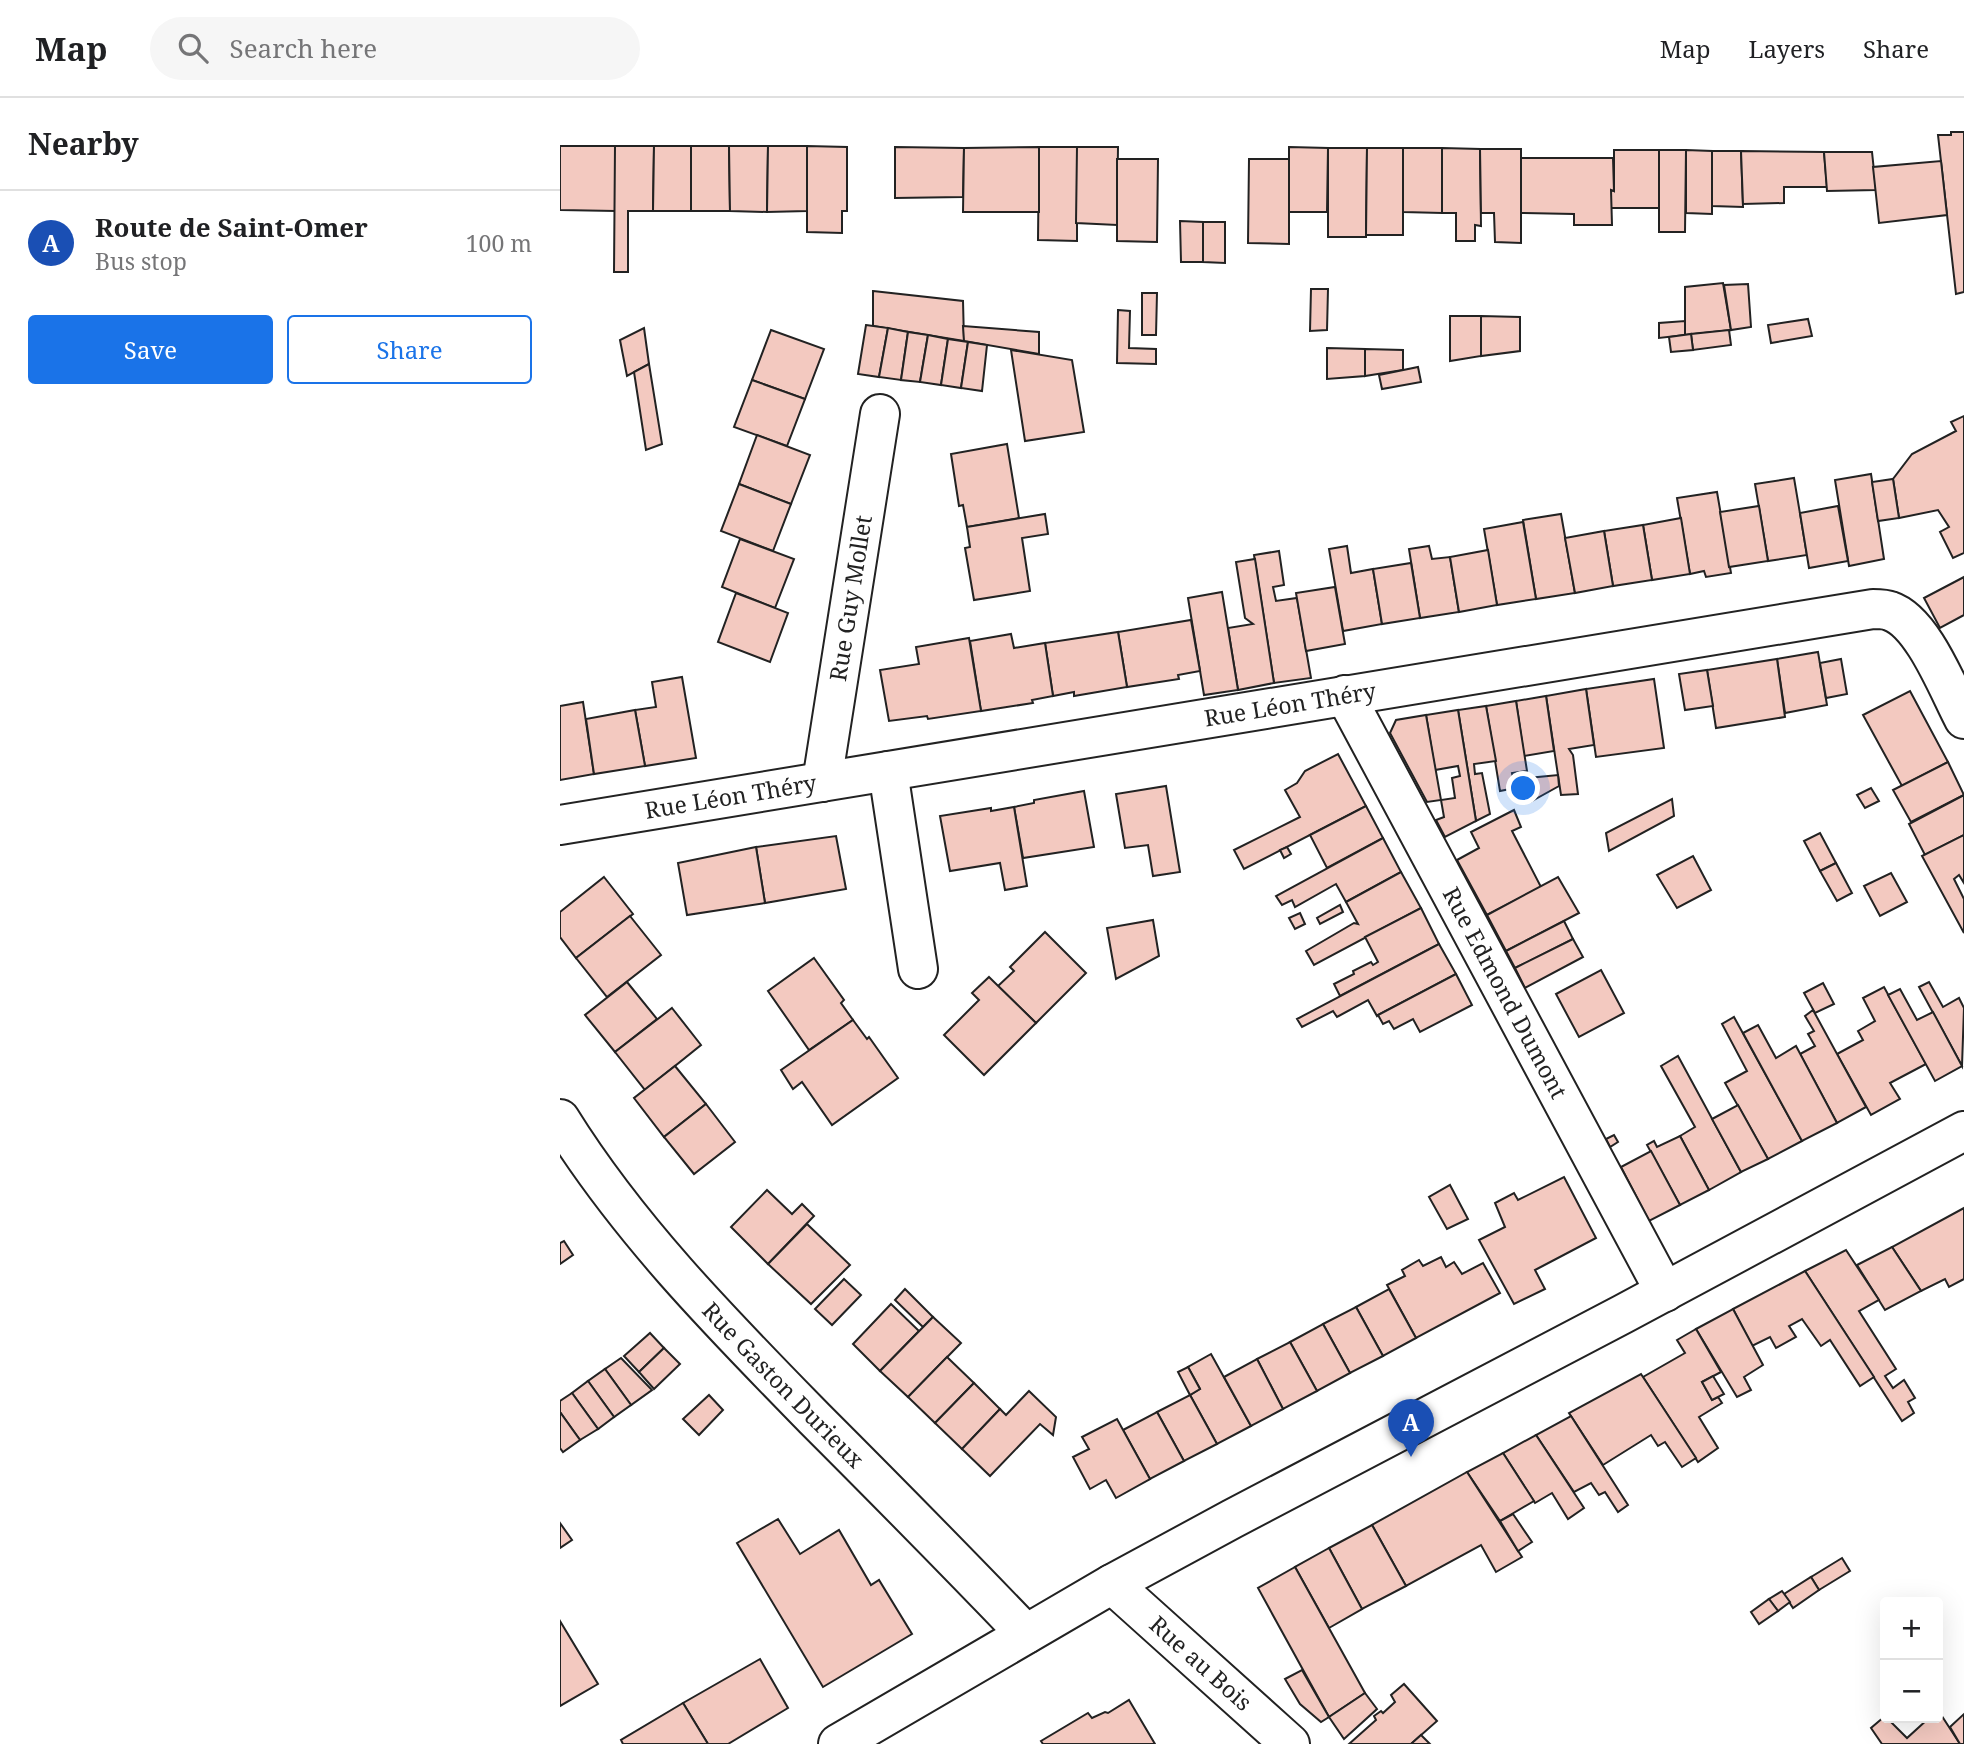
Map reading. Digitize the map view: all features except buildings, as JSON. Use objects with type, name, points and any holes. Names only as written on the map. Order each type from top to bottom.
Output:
[{"type":"street","name":"Rue Guy Mollet","points":[[822,782],[880,414]]},
{"type":"street","name":"Rue Léon Théry","points":[[560,825],[1873,609],[1889,611],[1914,629],[1964,719]]},
{"type":"street","name":"Rue Edmond Dumont","points":[[1345,695],[1665,1292]]},
{"type":"street","points":[[888,771],[918,969]]},
{"type":"street","name":"Rue Gaston Durieux","points":[[560,1119],[592,1168],[713,1314],[1026,1634]]},
{"type":"street","points":[[838,1744],[1112,1584],[1231,1519],[1665,1292],[1964,1131]]},
{"type":"street","name":"Rue au Bois","points":[[1112,1584],[1290,1744]]},
{"type":"place","name":"Route de Saint-Omer","points":[[1411,1457]]}]
